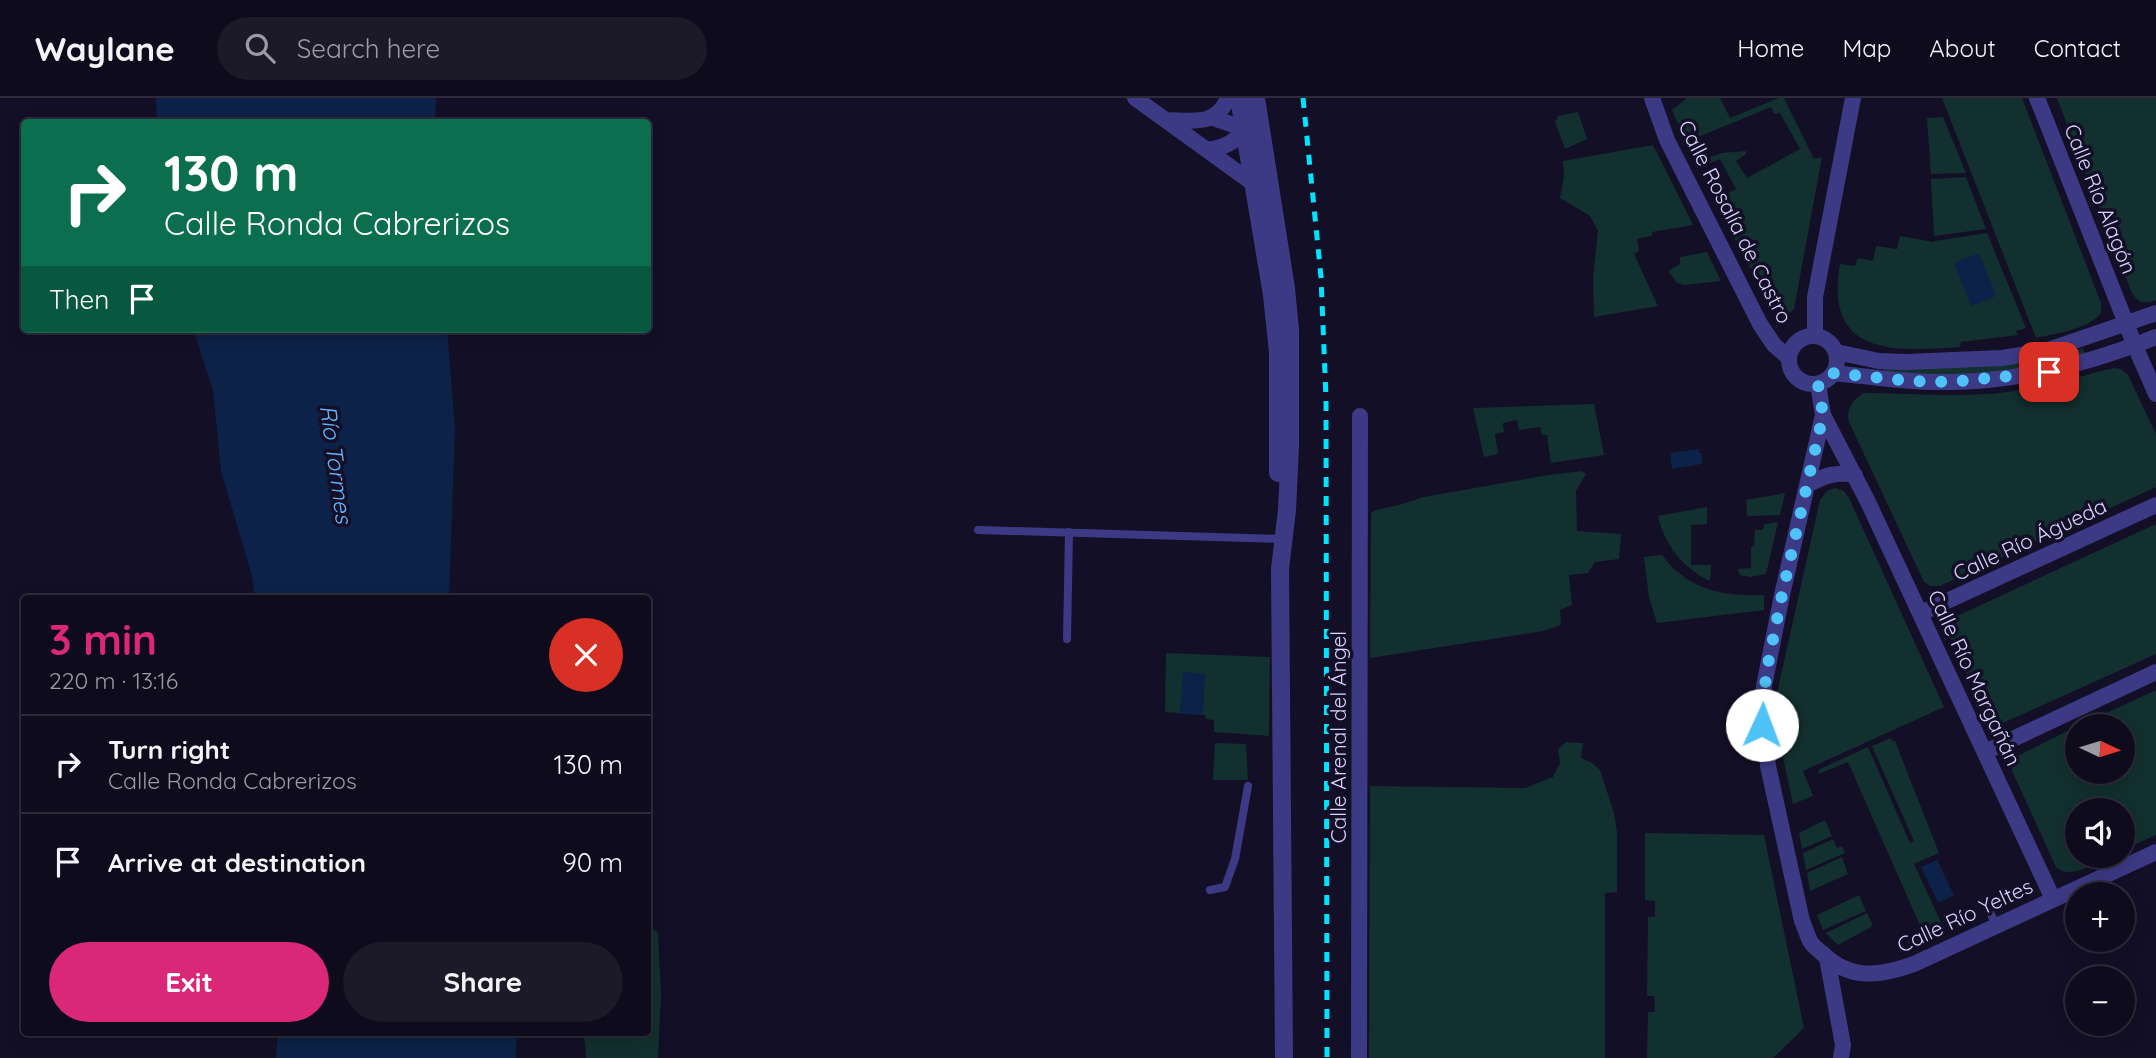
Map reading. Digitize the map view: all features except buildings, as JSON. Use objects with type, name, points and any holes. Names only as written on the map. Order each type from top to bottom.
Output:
[{"type":"street","points":[[1135,98],[1254,184]]},
{"type":"street","points":[[1213,118],[1228,98]]},
{"type":"street","points":[[1239,98],[1270,282],[1278,352],[1278,512],[1283,539]]},
{"type":"street","points":[[1208,150],[1223,148],[1238,138],[1245,129],[1249,114],[1247,98]]},
{"type":"street","points":[[1256,98],[1286,288],[1290,330],[1287,510],[1280,569],[1284,1058]]},
{"type":"street","name":"Calle Rosalía de Castro","points":[[1652,98],[1667,140],[1760,324],[1774,345],[1789,358]]},
{"type":"street","points":[[1815,336],[1815,297],[1853,98]]},
{"type":"street","name":"Calle Río Alagón","points":[[2037,98],[2156,394]]},
{"type":"street","points":[[1166,120],[1201,121],[1213,118],[1245,129],[1258,157],[1277,269],[1286,288]]},
{"type":"street","points":[[1836,352],[1879,361],[1906,362],[2002,358],[2045,351],[2156,313]]},
{"type":"street","points":[[1815,336],[1831,344],[1836,352],[1837,363],[1834,373],[1827,380],[1818,384],[1803,383],[1792,372],[1789,358],[1793,346],[1803,338],[1815,336]]},
{"type":"street","points":[[1834,373],[1911,381],[1977,381],[2049,372],[2156,337]]},
{"type":"street","points":[[1818,384],[1823,415],[1764,686],[1762,725],[1768,766],[1802,921],[1811,943],[1827,958],[1843,1045],[1841,1058]]},
{"type":"street","name":"Calle Río Margañán","points":[[1823,415],[1855,475],[2053,899]]},
{"type":"street","name":"Calle Arenal del Ángel","points":[[1359,1058],[1360,416]]},
{"type":"street","points":[[1807,485],[1830,474],[1842,472],[1855,475]]},
{"type":"street","name":"Calle Río Águeda","points":[[1921,614],[2156,505]]},
{"type":"street","points":[[1984,752],[2156,672]]},
{"type":"street","name":"Calle Río Yeltes","points":[[1827,958],[1850,971],[1870,974],[1890,972],[1914,964],[2156,852]]},
{"type":"lane","points":[[978,530],[1283,539]]},
{"type":"lane","points":[[1067,639],[1069,532]]},
{"type":"lane","points":[[1210,890],[1226,887],[1235,859],[1248,786]]},
{"type":"lane","points":[[1985,902],[1996,925]]},
{"type":"green space","points":[[1687,98],[1720,98],[1730,118],[1784,98],[1814,159],[1822,157],[1794,309],[1786,317],[1775,314],[1769,305],[1714,199],[1736,189],[1720,159],[1704,166],[1700,160],[1722,153],[1746,151],[1746,154],[1736,161],[1747,178],[1800,149],[1780,113],[1774,114],[1771,107],[1686,142],[1672,110]]},
{"type":"green space","points":[[1942,98],[2022,98],[2101,303],[2101,313],[2095,319],[2071,330],[2036,338]]},
{"type":"green space","points":[[2057,98],[2156,98],[2156,300],[2141,302],[2131,291]]},
{"type":"green space","points":[[1578,112],[1587,139],[1565,149],[1555,122],[1558,116]]},
{"type":"green space","points":[[1943,117],[1966,173],[1931,174],[1927,118]]},
{"type":"green space","points":[[1653,145],[1693,225],[1652,232],[1652,236],[1637,239],[1639,251],[1634,254],[1658,306],[1594,317],[1593,278],[1598,231],[1590,216],[1560,198],[1564,176],[1563,161]]},
{"type":"green space","points":[[1966,177],[1986,229],[1934,236],[1931,179]]},
{"type":"green space","points":[[1987,233],[2026,328],[2016,331],[2018,335],[1961,342],[1960,347],[1888,347],[1868,342],[1853,332],[1842,316],[1838,294],[1840,264],[1855,266],[1858,258],[1873,261],[1876,246],[1897,249],[1900,236],[1934,242]]},
{"type":"green space","points":[[1707,252],[1721,281],[1684,285],[1677,283],[1668,271],[1680,264],[1680,257]]},
{"type":"green space","points":[[2083,348],[2085,354],[2029,369],[1966,374],[1883,374],[1884,367],[2027,363]]},
{"type":"green space","points":[[2114,368],[2121,369],[2128,375],[2156,434],[2156,487],[1940,586],[1930,586],[1924,582],[1849,422],[1848,413],[1853,402],[1863,393],[1954,395],[2008,392]]},
{"type":"green space","points":[[1594,404],[1604,455],[1551,463],[1547,435],[1542,435],[1540,427],[1519,430],[1517,420],[1503,423],[1504,432],[1495,434],[1498,454],[1484,457],[1473,408]]},
{"type":"green space","points":[[1582,471],[1586,474],[1576,491],[1577,531],[1621,534],[1619,559],[1595,562],[1588,573],[1569,575],[1572,605],[1560,610],[1561,625],[1543,631],[1370,658],[1371,513],[1424,497]]},
{"type":"green space","points":[[1835,488],[1844,491],[1850,500],[1944,707],[1803,771],[1813,796],[1793,804],[1776,725],[1775,702],[1820,500],[1827,491]]},
{"type":"green space","points":[[1785,493],[1780,515],[1747,516],[1746,500]]},
{"type":"green space","points":[[1707,507],[1707,524],[1691,525],[1691,565],[1711,565],[1710,581],[1691,570],[1676,555],[1665,537],[1658,516]]},
{"type":"green space","points":[[1778,522],[1766,574],[1750,577],[1740,575],[1738,569],[1751,568],[1751,546],[1754,546],[1755,530],[1763,530],[1764,524]]},
{"type":"green space","points":[[2156,524],[2156,654],[2003,723],[1996,723],[1988,718],[1949,635],[1950,622],[1957,616]]},
{"type":"green space","points":[[1662,555],[1683,576],[1707,589],[1734,594],[1764,595],[1764,610],[1657,623],[1649,597],[1644,557]]},
{"type":"green space","points":[[1166,653],[1270,657],[1269,736],[1214,732],[1214,720],[1206,719],[1205,715],[1165,712]]},
{"type":"green space","points":[[2156,690],[2156,835],[2135,845],[2135,798],[2065,798],[2065,868],[2084,868],[2062,871],[2056,867],[2012,771],[2014,758],[2065,732],[2065,784],[2135,784],[2135,714],[2104,714]]},
{"type":"green space","points":[[1891,738],[1895,741],[1939,853],[1914,864],[1945,931],[1910,947],[1906,938],[1922,930],[1848,762],[1819,774],[1818,770],[1868,747],[1910,843],[1914,841],[1872,746]]},
{"type":"green space","points":[[1566,742],[1583,743],[1581,758],[1600,770],[1614,813],[1617,832],[1617,892],[1605,893],[1605,1058],[1369,1058],[1370,786],[1525,788],[1553,777],[1560,763],[1558,749]]},
{"type":"green space","points":[[1215,743],[1246,744],[1248,780],[1213,780]]},
{"type":"green space","points":[[1825,820],[1832,836],[1802,849],[1799,833]]},
{"type":"green space","points":[[1645,833],[1764,835],[1804,1028],[1773,1058],[1647,1058],[1648,1012],[1655,1012],[1654,996],[1647,996],[1648,917],[1655,917],[1655,901],[1645,900]]},
{"type":"green space","points":[[1833,839],[1837,848],[1842,846],[1845,853],[1806,870],[1803,853]]},
{"type":"green space","points":[[1842,857],[1848,874],[1810,891],[1807,873]]},
{"type":"green space","points":[[1859,895],[1866,911],[1823,930],[1817,915]]},
{"type":"green space","points":[[1867,913],[1873,926],[1838,945],[1826,933]]},
{"type":"green space","points":[[651,927],[658,933],[661,994],[658,1058],[586,1058],[584,1036],[651,1036]]},
{"type":"water","points":[[156,98],[436,98],[435,119],[157,119]]},
{"type":"water","points":[[1979,253],[1996,296],[1971,306],[1954,263]]},
{"type":"water","name":"Río Tormes","points":[[194,333],[446,333],[455,430],[449,595],[255,595],[252,576],[221,471],[213,390]]},
{"type":"water","points":[[1699,449],[1699,453],[1702,453],[1702,464],[1672,469],[1670,453]]},
{"type":"water","points":[[1183,672],[1205,674],[1203,715],[1180,714]]},
{"type":"water","points":[[1937,860],[1954,895],[1938,903],[1921,867]]},
{"type":"water","points":[[278,1036],[517,1036],[516,1058],[276,1058]]},
{"type":"railway","points":[[1303,98],[1321,277],[1326,398],[1327,1058]]},
{"type":"route","points":[[1762,725],[1768,664],[1823,415],[1818,384],[1834,373],[1878,379],[1951,382],[2049,372]]}]
